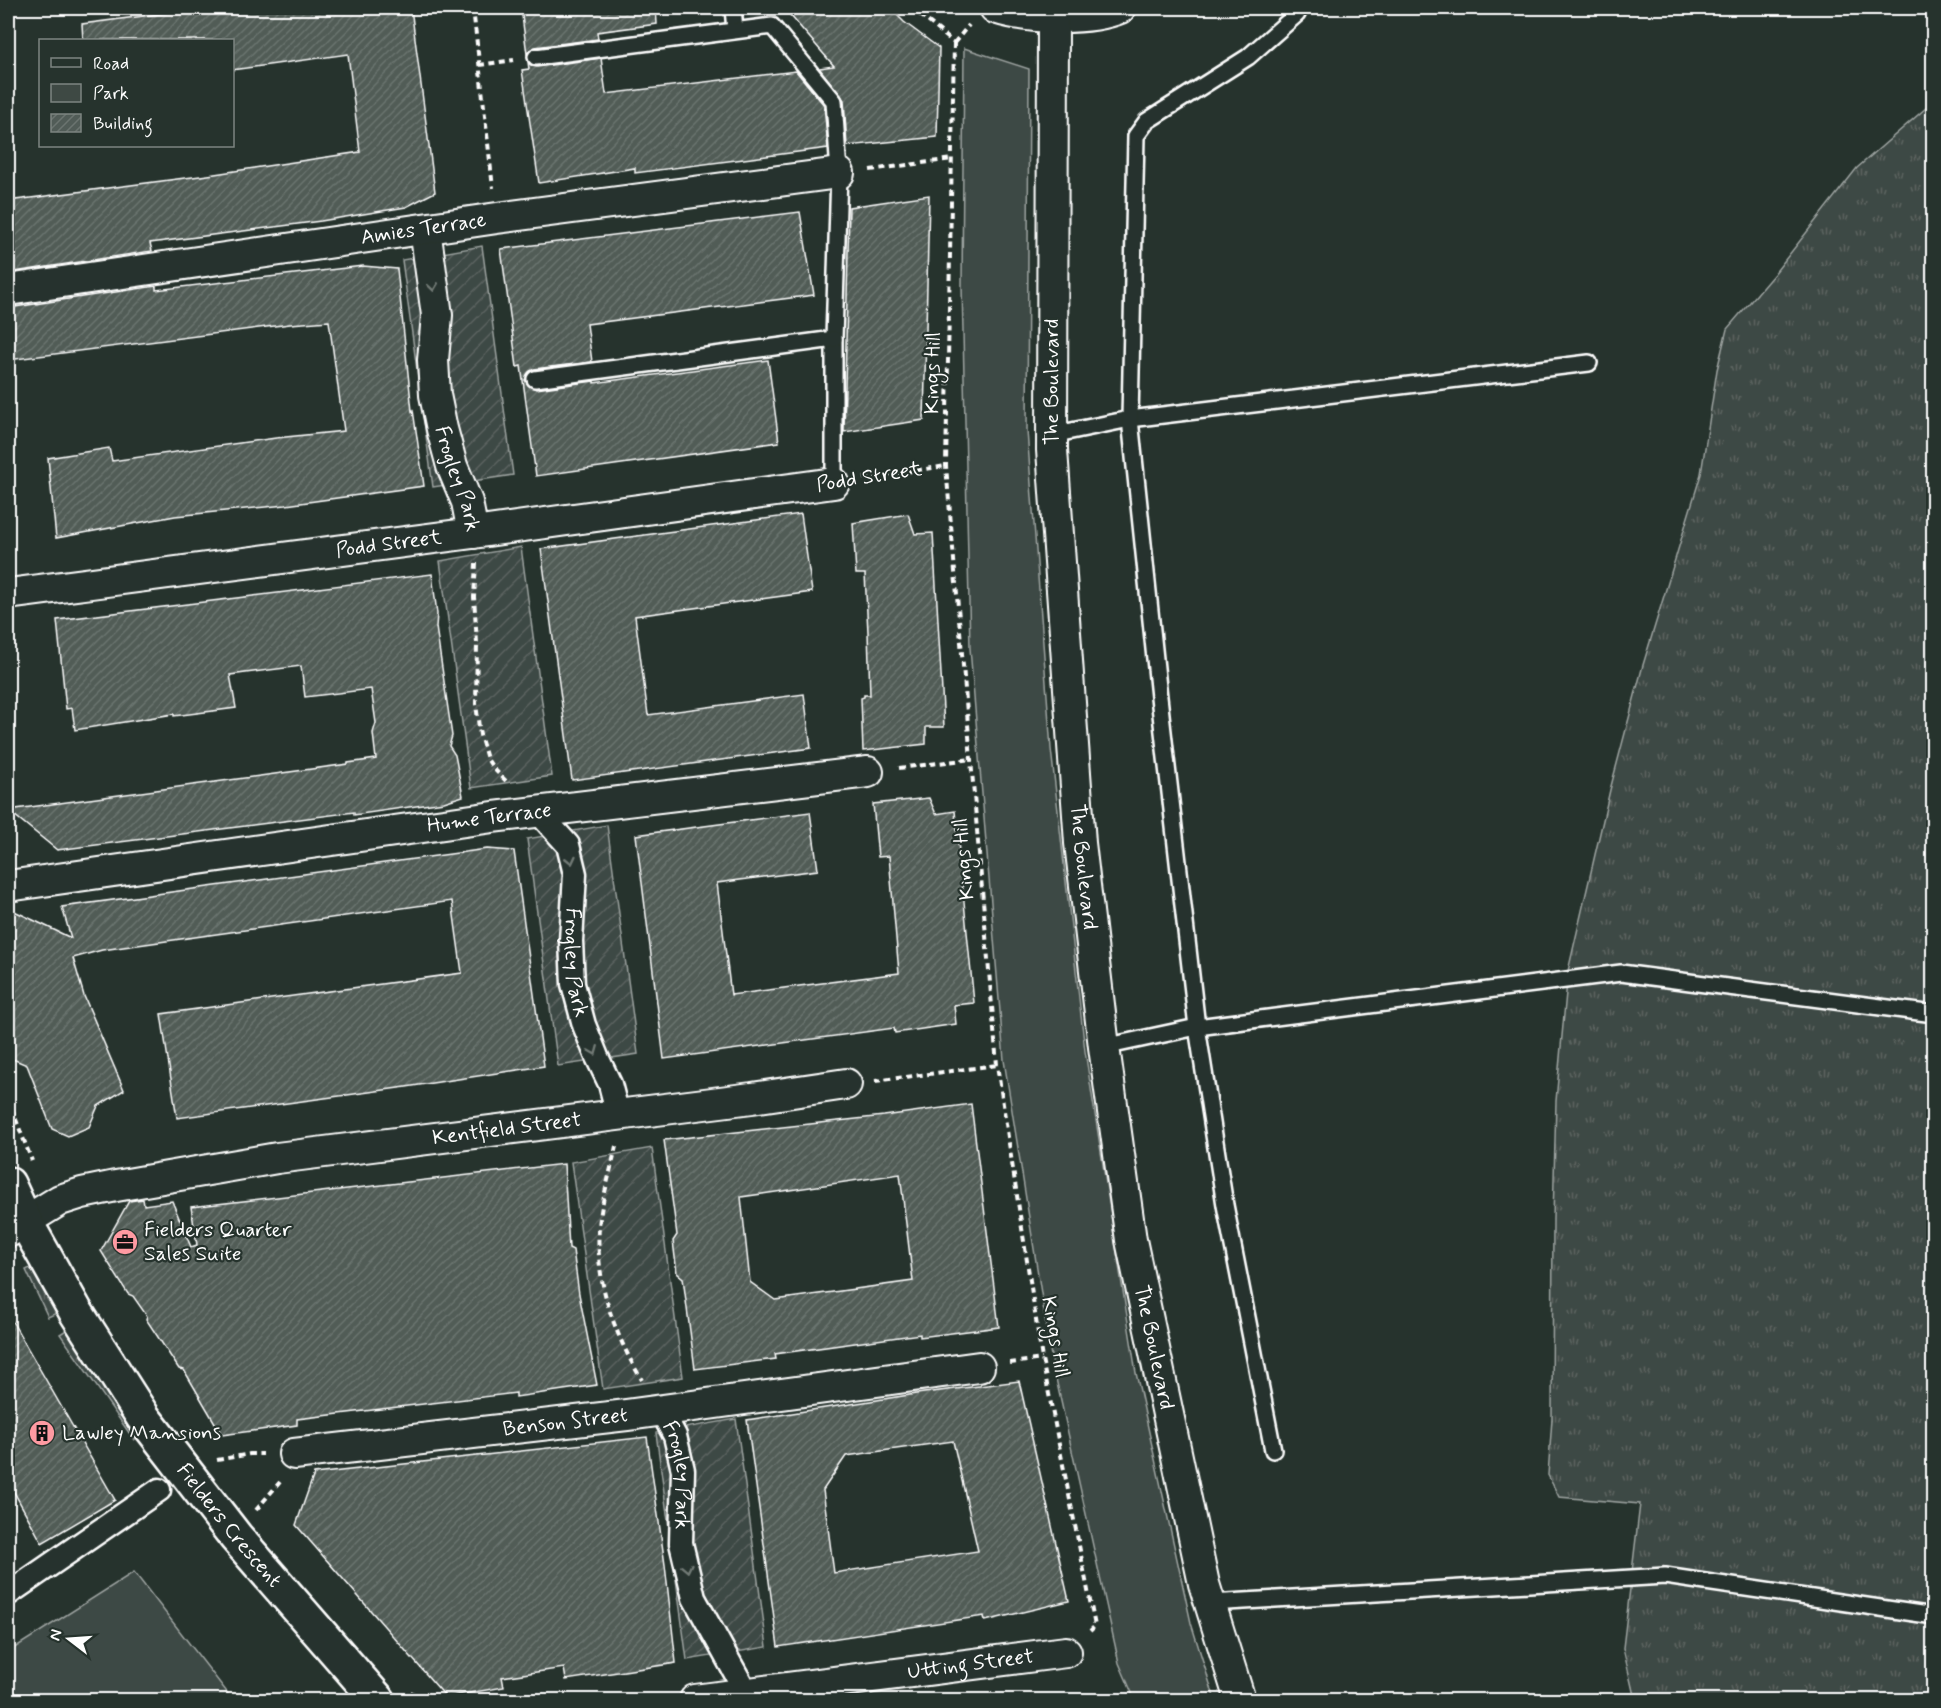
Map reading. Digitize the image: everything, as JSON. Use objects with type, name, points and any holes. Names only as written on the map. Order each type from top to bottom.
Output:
[{"type":"street","points":[[984,14],[1053,18],[1111,12],[1120,8]]},
{"type":"street","name":"The Boulevard","points":[[1053,18],[1052,450],[1080,843],[1104,1047],[1131,1240],[1204,1584],[1240,1701]]},
{"type":"street","name":"Amies Terrace","points":[[8,290],[497,218],[839,173]]},
{"type":"street","name":"Frogley Park","points":[[425,229],[437,315],[433,360],[435,395],[452,465],[467,502],[473,533]]},
{"type":"street","name":"Podd Street","points":[[8,594],[834,483]]},
{"type":"street","name":"Hume Terrace","points":[[8,886],[494,817],[868,772]]},
{"type":"street","name":"Frogley Park","points":[[539,813],[568,845],[574,874],[571,941],[573,984],[584,1025],[610,1084],[618,1115]]},
{"type":"street","name":"Kentfield Street","points":[[16,1226],[60,1200],[116,1185],[277,1158],[846,1084]]},
{"type":"street","name":"Fielders Crescent","points":[[8,1184],[16,1226],[76,1312],[143,1417],[236,1537],[378,1701]]},
{"type":"street","name":"Benson Street","points":[[294,1454],[661,1410],[979,1367]]},
{"type":"street","name":"Frogley Park","points":[[661,1410],[675,1436],[683,1470],[681,1543],[694,1598],[747,1694]]},
{"type":"street","points":[[8,1594],[159,1490]]},
{"type":"street","name":"Utting Street","points":[[695,1701],[1066,1652]]},
{"type":"lane","points":[[733,8],[735,30]]},
{"type":"lane","points":[[1273,1450],[1225,1205],[1197,1027],[1130,419],[1136,136],[1147,121],[1248,57],[1297,14],[1300,8]]},
{"type":"lane","points":[[536,57],[772,26],[834,101],[839,173],[834,339],[834,483]]},
{"type":"lane","points":[[535,379],[834,339]]},
{"type":"lane","points":[[1052,435],[1130,419],[1589,363]]},
{"type":"lane","points":[[1104,1047],[1197,1027],[1621,973],[1934,1014]]},
{"type":"lane","points":[[1210,1603],[1665,1576],[1934,1616]]},
{"type":"path","points":[[473,8],[497,218]]},
{"type":"path","points":[[912,8],[954,43],[984,14]]},
{"type":"path","name":"Kings Hill","points":[[954,43],[946,465],[997,1065],[1042,1359],[1095,1626],[1066,1652]]},
{"type":"path","points":[[479,65],[536,57]]},
{"type":"path","points":[[839,173],[953,159]]},
{"type":"path","name":"Podd Street","points":[[834,483],[946,465]]},
{"type":"path","name":"Frogley Park","points":[[473,533],[476,576],[474,597],[477,643],[476,704],[480,735],[487,759],[493,768],[539,813]]},
{"type":"path","points":[[868,772],[971,759]]},
{"type":"path","points":[[846,1084],[997,1065]]},
{"type":"path","name":"Frogley Park","points":[[618,1115],[617,1143],[599,1226],[599,1271],[612,1319],[640,1377],[661,1410]]},
{"type":"path","points":[[217,1460],[250,1454],[294,1454]]},
{"type":"green space","points":[[964,48],[1029,69],[1027,431],[1051,749],[1085,1051],[1136,1373],[1191,1623],[1215,1700],[1135,1700],[1119,1663],[1051,1356],[1004,1060],[970,648],[962,286]]},
{"type":"green space","points":[[1933,102],[1933,1700],[1635,1700],[1623,1648],[1640,1504],[1559,1497],[1548,1475],[1552,1419],[1556,1101],[1568,971],[1610,790],[1643,665],[1701,474],[1717,370],[1727,329],[1774,274],[1857,168]]},
{"type":"green space","points":[[482,246],[513,475],[433,487],[402,260]]},
{"type":"green space","points":[[521,547],[552,776],[471,788],[440,561]]},
{"type":"green space","points":[[607,825],[638,1054],[558,1066],[527,839]]},
{"type":"green space","points":[[652,1148],[683,1377],[603,1389],[571,1162]]},
{"type":"green space","points":[[36,1265],[59,1312],[48,1317],[26,1270]]},
{"type":"green space","points":[[71,1327],[145,1432],[134,1440],[60,1334]]},
{"type":"green space","points":[[736,1419],[767,1647],[687,1660],[656,1433]]},
{"type":"green space","points":[[134,1572],[233,1700],[8,1700],[8,1652]]},
{"type":"building","points":[[206,8],[411,8],[435,192],[406,207],[321,221],[150,243],[152,251],[14,272],[8,225],[8,201],[208,175],[360,152],[348,54],[234,70],[234,39],[83,39],[82,24]]},
{"type":"building","points":[[521,8],[656,8],[657,24],[597,32],[598,39],[535,47],[527,54]]},
{"type":"building","points":[[784,8],[890,8],[904,22],[939,48],[937,137],[847,146],[844,100],[819,68],[834,66]]},
{"type":"building","points":[[601,58],[606,94],[796,71],[824,105],[828,148],[635,173],[635,168],[539,183],[522,70],[529,69],[528,62],[537,67]]},
{"type":"building","points":[[929,195],[924,420],[844,432],[849,207]]},
{"type":"building","points":[[800,212],[814,295],[587,324],[592,362],[534,369],[529,372],[525,380],[528,385],[536,389],[768,360],[779,442],[536,476],[521,366],[517,367],[501,249]]},
{"type":"building","points":[[363,266],[397,269],[412,411],[424,486],[286,505],[175,516],[56,538],[48,458],[109,448],[112,461],[344,431],[329,321],[8,360],[8,308],[156,286],[156,290]]},
{"type":"building","points":[[801,514],[812,592],[635,616],[648,715],[804,694],[811,748],[572,780],[541,549]]},
{"type":"building","points":[[908,514],[915,534],[933,533],[944,727],[926,727],[926,744],[863,751],[861,698],[864,695],[870,695],[868,632],[865,574],[856,574],[853,523]]},
{"type":"building","points":[[432,574],[437,614],[436,627],[452,736],[449,746],[455,755],[463,796],[444,802],[354,815],[354,812],[57,850],[8,810],[376,759],[373,733],[376,723],[371,689],[305,697],[301,666],[230,675],[236,708],[174,716],[174,714],[75,730],[72,708],[66,709],[57,620]]},
{"type":"building","points":[[929,798],[936,814],[955,811],[974,1003],[954,1005],[956,1024],[895,1033],[894,1028],[664,1059],[636,835],[810,812],[818,870],[717,883],[731,995],[899,973],[889,856],[878,857],[873,804]]},
{"type":"building","points":[[487,849],[514,851],[544,1066],[177,1118],[161,1014],[462,973],[452,901],[102,950],[73,958],[84,996],[124,1090],[98,1106],[89,1127],[68,1136],[52,1129],[27,1065],[8,1057],[8,908],[71,938],[62,907]]},
{"type":"building","points":[[971,1104],[999,1327],[920,1337],[920,1334],[775,1354],[776,1359],[695,1369],[683,1278],[677,1273],[673,1241],[677,1235],[664,1140]],"holes":[[[900,1174],[913,1281],[775,1300],[750,1282],[741,1197]]]},
{"type":"building","points":[[564,1164],[569,1248],[573,1250],[597,1385],[516,1397],[516,1393],[297,1419],[297,1425],[222,1435],[184,1370],[179,1369],[146,1319],[147,1316],[133,1296],[128,1294],[101,1251],[129,1201],[143,1199],[144,1205],[172,1201],[191,1247],[197,1245],[191,1207]]},
{"type":"building","name":"Lawley Mansions","points":[[8,1314],[115,1500],[42,1543],[8,1481]]},
{"type":"building","points":[[1019,1381],[1069,1601],[985,1621],[984,1616],[778,1647],[747,1420]],"holes":[[[953,1441],[978,1551],[834,1573],[823,1490],[846,1456]]]},
{"type":"building","points":[[647,1437],[676,1663],[566,1680],[564,1668],[502,1677],[504,1687],[446,1697],[296,1525],[314,1474]]},
{"type":"place","name":"Fielders Quarter Sales Suite","points":[[125,1242]]},
{"type":"place","name":"Lawley Mansions","points":[[42,1433]]}]
